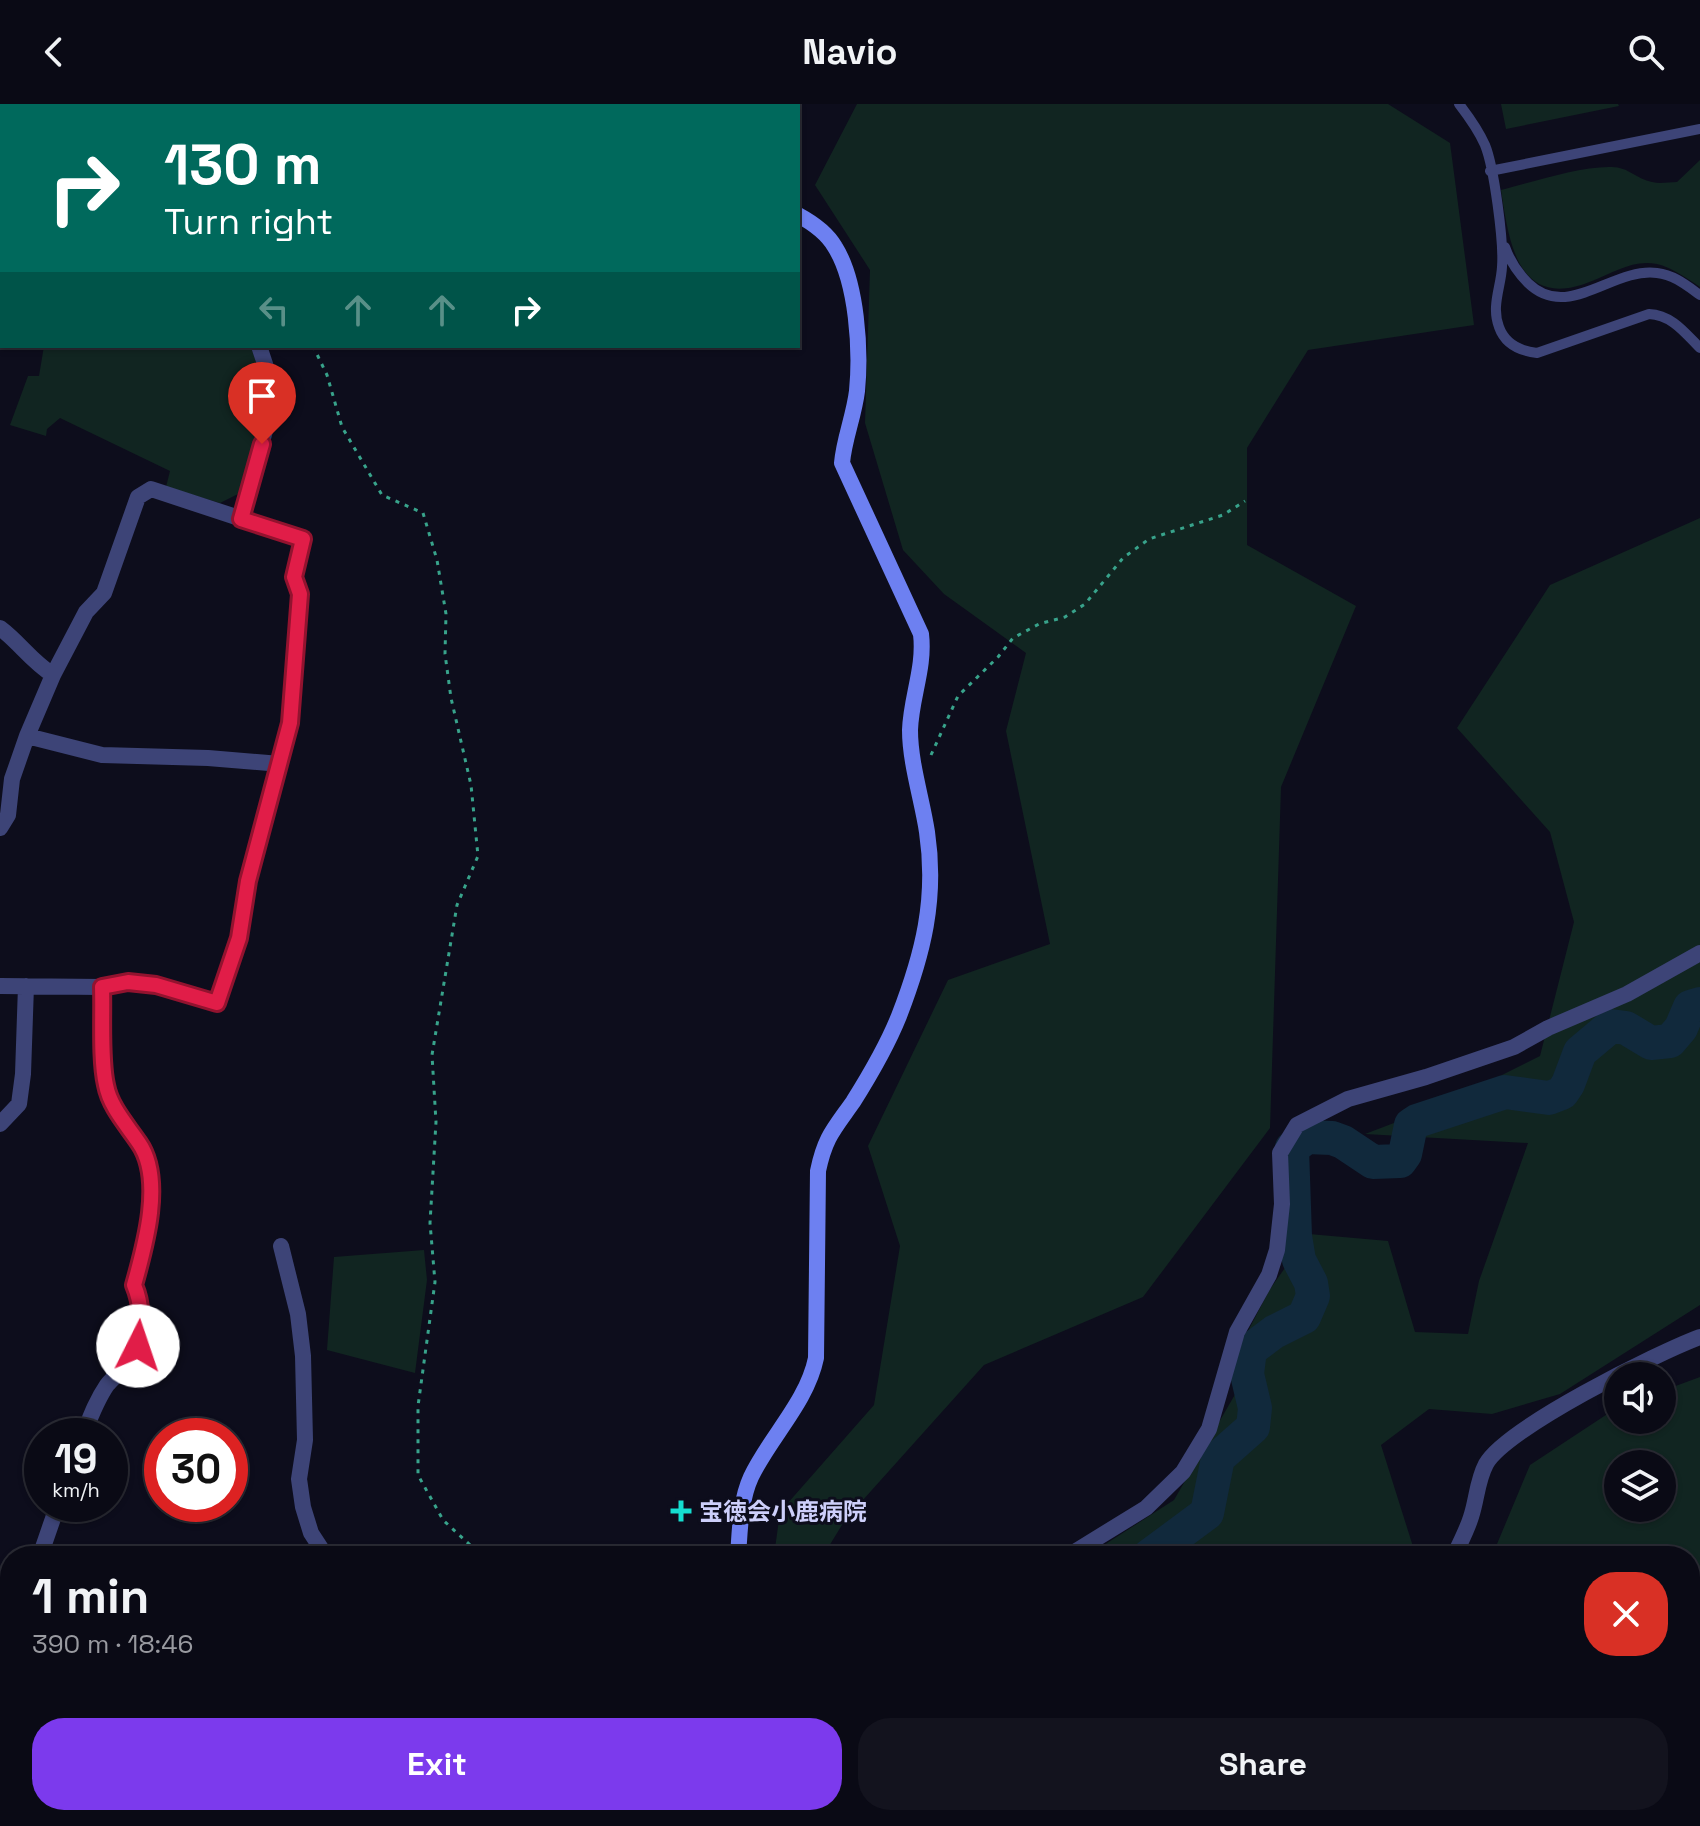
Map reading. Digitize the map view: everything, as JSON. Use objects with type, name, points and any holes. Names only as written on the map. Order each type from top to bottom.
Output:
[{"type":"street","points":[[739,1546],[744,1500],[750,1480],[809,1381],[816,1358],[818,1171],[823,1144],[870,1075],[897,1021],[919,965],[927,930],[931,881],[910,731],[923,653],[921,634],[852,491],[842,463],[857,392],[853,297],[835,247],[820,230],[800,216]]},
{"type":"street","points":[[241,519],[275,394],[260,348]]},
{"type":"street","points":[[0,828],[8,815],[12,779],[27,736],[53,675],[86,612],[104,593],[138,497],[151,489],[303,539],[294,577],[300,594],[290,723],[248,881],[239,938],[217,1003],[156,985],[128,982],[102,987],[0,986]]},
{"type":"street","points":[[0,628],[32,661],[53,675]]},
{"type":"street","points":[[27,736],[102,755],[280,764]]},
{"type":"street","points":[[1084,1546],[1146,1508],[1183,1472],[1209,1429],[1237,1332],[1269,1275],[1277,1250],[1282,1204],[1280,1153],[1297,1125],[1348,1099],[1514,1047],[1548,1028],[1627,994],[1700,953]]},
{"type":"street","points":[[0,1124],[19,1104],[26,986]]},
{"type":"street","points":[[90,1418],[108,1384],[138,1346],[140,1300],[134,1285],[144,1249],[152,1178],[141,1145],[123,1124],[106,1086],[102,987]]},
{"type":"street","points":[[281,1246],[298,1314],[303,1356],[305,1440],[299,1479],[303,1507],[311,1533],[319,1546]]},
{"type":"street","points":[[1458,1546],[1472,1514],[1476,1489],[1487,1462],[1508,1441],[1589,1391],[1665,1350],[1700,1337]]},
{"type":"street","points":[[43,1546],[52,1522]]},
{"type":"lane","points":[[1459,104],[1471,118],[1486,149],[1502,241],[1502,268],[1495,307],[1499,328],[1509,344],[1537,353],[1649,314],[1660,314],[1676,324],[1700,348]]},
{"type":"lane","points":[[1490,171],[1700,129]]},
{"type":"lane","points":[[1502,241],[1521,276],[1549,297],[1565,298],[1639,273],[1657,273],[1678,279],[1700,295]]},
{"type":"path","points":[[314,348],[327,375],[342,427],[382,495],[423,513],[437,560],[446,614],[445,654],[451,698],[471,785],[478,856],[457,905],[432,1055],[436,1122],[430,1223],[435,1282],[418,1406],[418,1475],[443,1520],[471,1546]]},
{"type":"path","points":[[917,772],[932,754],[958,696],[1013,638],[1039,624],[1065,617],[1085,604],[1123,558],[1149,539],[1223,515],[1245,501]]},
{"type":"green space","points":[[857,104],[1388,104],[1450,143],[1474,325],[1308,350],[1247,448],[1247,545],[1356,606],[1281,787],[1270,1128],[1143,1297],[984,1365],[845,1520],[829,1546],[775,1546],[780,1512],[874,1405],[900,1246],[868,1146],[948,980],[1050,944],[1006,731],[1026,653],[944,594],[903,550],[865,423],[870,270],[815,185]]},
{"type":"green space","points":[[1501,104],[1618,104],[1619,106],[1506,129]]},
{"type":"green space","points":[[1700,160],[1700,287],[1657,264],[1631,265],[1567,288],[1548,287],[1533,280],[1522,267],[1508,231],[1501,190],[1599,167],[1623,169],[1655,183],[1677,182]]},
{"type":"green space","points":[[44,348],[252,348],[264,388],[264,412],[238,494],[220,503],[166,487],[170,471],[60,418],[47,429],[46,436],[10,425],[28,376],[39,376]]},
{"type":"green space","points":[[1700,518],[1700,1305],[1610,1362],[1604,1362],[1604,1366],[1560,1394],[1492,1414],[1429,1409],[1381,1445],[1413,1546],[1103,1546],[1174,1500],[1237,1391],[1249,1329],[1270,1289],[1309,1234],[1388,1241],[1415,1332],[1468,1334],[1479,1281],[1528,1143],[1365,1134],[1444,1104],[1540,1056],[1574,922],[1550,832],[1457,728],[1550,585]]},
{"type":"green space","points":[[424,1250],[427,1280],[415,1373],[327,1350],[334,1257]]},
{"type":"green space","points":[[1700,1377],[1700,1546],[1496,1546],[1530,1465],[1604,1416],[1604,1434],[1676,1434],[1676,1386]]},
{"type":"waterway","points":[[1162,1546],[1207,1513],[1218,1458],[1253,1427],[1255,1408],[1247,1374],[1250,1350],[1274,1332],[1304,1317],[1313,1296],[1311,1283],[1299,1260],[1295,1236],[1292,1148],[1307,1137],[1332,1138],[1373,1162],[1400,1161],[1405,1154],[1411,1125],[1417,1121],[1505,1092],[1549,1098],[1562,1093],[1580,1052],[1611,1026],[1626,1028],[1651,1043],[1670,1041],[1681,1028],[1690,1007],[1700,1004]]},
{"type":"place","name":"宝徳会小鹿病院","points":[[681,1511]]},
{"type":"route","points":[[138,1346],[140,1300],[134,1285],[144,1249],[152,1178],[141,1145],[123,1124],[106,1086],[102,987],[128,982],[156,985],[217,1003],[239,938],[248,881],[290,723],[300,594],[294,577],[303,539],[241,519],[262,444]]}]
